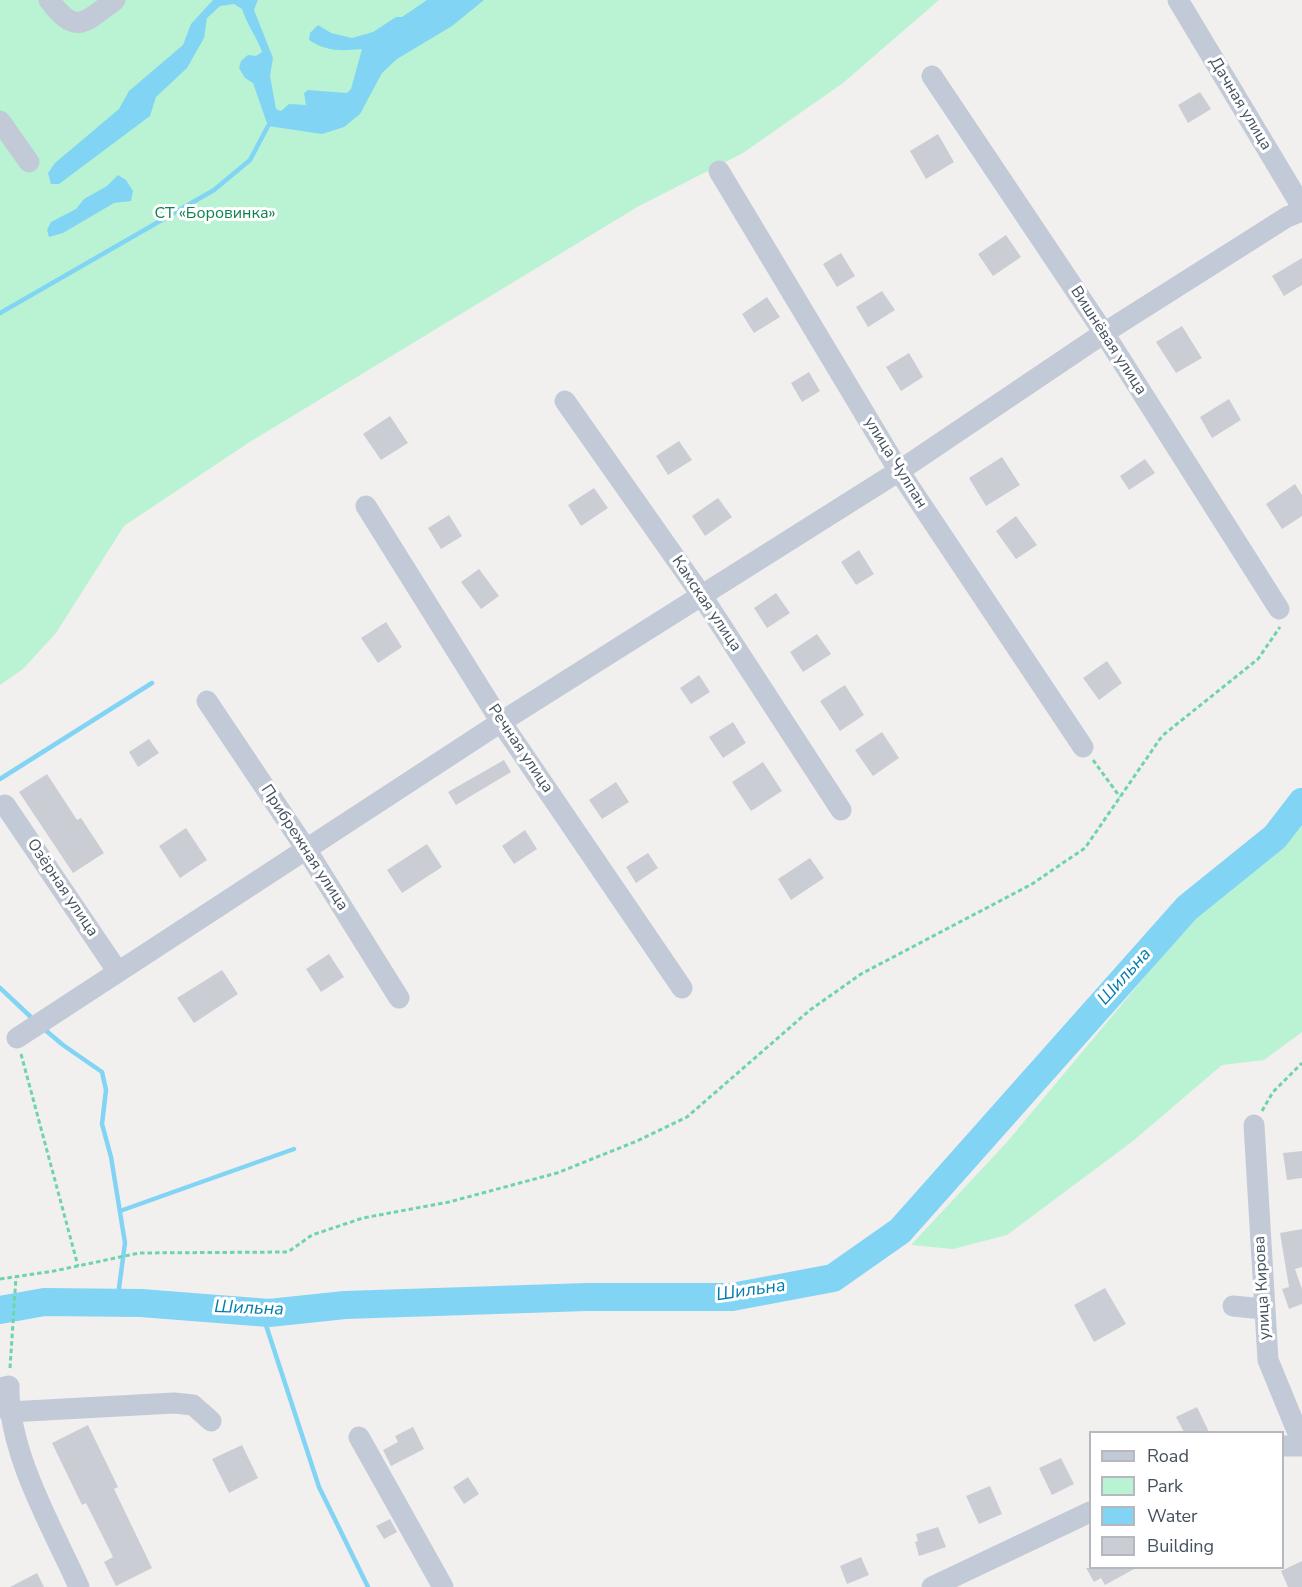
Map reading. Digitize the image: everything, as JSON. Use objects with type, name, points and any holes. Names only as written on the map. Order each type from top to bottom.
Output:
[{"type":"street","points":[[49,0],[62,17],[73,24],[84,24],[115,0]]},
{"type":"street","name":"Дачная улица","points":[[1178,0],[1302,209]]},
{"type":"street","name":"Вишнёвая улица","points":[[932,76],[1104,333],[1279,609]]},
{"type":"street","points":[[0,121],[29,162]]},
{"type":"street","name":"улица Чулпан","points":[[719,171],[899,471],[1083,747]]},
{"type":"street","points":[[17,1038],[501,722],[899,471],[1104,333],[1302,209]]},
{"type":"street","name":"Камская улица","points":[[566,401],[702,596],[841,810]]},
{"type":"street","name":"Речная улица","points":[[366,506],[501,722],[682,988]]},
{"type":"street","name":"Прибрежная улица","points":[[207,701],[306,849],[399,998]]},
{"type":"street","name":"Озёрная улица","points":[[5,805],[118,972]]},
{"type":"street","name":"улица Кирова","points":[[1254,1125],[1263,1309],[1268,1360],[1302,1445],[1284,1446]]},
{"type":"street","points":[[1233,1306],[1263,1309]]},
{"type":"street","points":[[5,1387],[9,1412],[36,1492],[79,1587]]},
{"type":"street","points":[[9,1412],[174,1402],[193,1405],[211,1421]]},
{"type":"street","points":[[359,1437],[443,1587]]},
{"type":"street","points":[[932,1587],[956,1583],[1089,1513]]},
{"type":"path","points":[[0,1279],[139,1253],[288,1252],[312,1235],[363,1218],[449,1202],[556,1173],[638,1142],[687,1117],[810,1010],[861,974],[1032,884],[1085,848],[1162,736],[1258,659],[1286,618],[1279,609]]},
{"type":"path","points":[[1083,747],[1120,797]]},
{"type":"path","points":[[17,1038],[78,1266]]},
{"type":"path","points":[[1254,1125],[1273,1092],[1302,1064]]},
{"type":"path","points":[[5,1387],[16,1277]]},
{"type":"green space","name":"СТ «Боровинка»","points":[[0,0],[939,0],[843,83],[743,153],[639,206],[248,443],[124,526],[56,633],[23,669],[0,685]]},
{"type":"green space","points":[[1302,811],[1302,1032],[1264,1060],[1222,1065],[1133,1141],[1007,1235],[953,1249],[911,1245],[1007,1142],[1198,913],[1280,843]]},
{"type":"water","points":[[213,0],[258,0],[254,10],[273,58],[270,76],[276,109],[281,111],[289,104],[306,105],[304,93],[308,90],[347,93],[351,89],[362,49],[335,50],[316,44],[309,40],[310,33],[318,25],[331,33],[352,38],[373,32],[396,17],[402,17],[427,0],[484,0],[452,26],[397,59],[382,73],[360,114],[344,127],[322,134],[268,126],[253,83],[245,78],[239,68],[241,61],[248,55],[256,56],[262,52],[260,47],[242,9],[234,4],[220,6],[207,18],[204,38],[187,68],[156,97],[150,116],[59,184],[51,184],[48,173],[55,163],[119,109],[129,91],[183,45],[191,24]]},
{"type":"water","points":[[118,175],[126,180],[133,191],[131,201],[114,203],[63,233],[49,237],[47,230],[51,222],[76,209],[84,199],[107,186]]},
{"type":"building","points":[[1200,92],[1211,109],[1188,123],[1178,105]]},
{"type":"building","points":[[938,134],[954,162],[926,179],[910,151]]},
{"type":"building","points":[[1006,235],[1021,257],[993,276],[978,254]]},
{"type":"building","points":[[841,253],[855,276],[837,287],[823,264]]},
{"type":"building","points":[[1302,258],[1302,285],[1284,296],[1272,276]]},
{"type":"building","points":[[882,291],[895,310],[868,327],[856,307]]},
{"type":"building","points":[[767,297],[780,317],[754,333],[742,314]]},
{"type":"building","points":[[1182,326],[1202,358],[1176,373],[1156,342]]},
{"type":"building","points":[[909,353],[923,377],[901,391],[886,367]]},
{"type":"building","points":[[809,372],[820,391],[802,402],[791,383]]},
{"type":"building","points":[[1229,399],[1241,420],[1212,438],[1200,417]]},
{"type":"building","points":[[390,416],[408,443],[381,460],[363,434]]},
{"type":"building","points":[[679,441],[692,460],[668,475],[656,456]]},
{"type":"building","points":[[1002,457],[1020,485],[986,506],[969,478]]},
{"type":"building","points":[[1145,459],[1155,473],[1129,490],[1120,476]]},
{"type":"building","points":[[1295,484],[1302,495],[1302,516],[1282,529],[1266,504]]},
{"type":"building","points":[[594,488],[608,508],[581,526],[568,505]]},
{"type":"building","points":[[718,498],[732,517],[705,536],[692,516]]},
{"type":"building","points":[[449,515],[462,536],[441,549],[428,528]]},
{"type":"building","points":[[1016,516],[1037,545],[1016,559],[996,531]]},
{"type":"building","points":[[859,550],[874,574],[856,585],[841,562]]},
{"type":"building","points":[[479,569],[499,596],[481,609],[461,582]]},
{"type":"building","points":[[776,593],[790,613],[767,628],[754,608]]},
{"type":"building","points":[[386,622],[402,647],[378,663],[361,638]]},
{"type":"building","points":[[817,634],[831,654],[803,672],[790,652]]},
{"type":"building","points":[[1107,661],[1122,683],[1099,700],[1083,678]]},
{"type":"building","points":[[699,675],[710,692],[691,704],[680,688]]},
{"type":"building","points":[[845,685],[864,715],[840,731],[820,701]]},
{"type":"building","points":[[733,722],[746,743],[723,758],[709,737]]},
{"type":"building","points":[[882,732],[899,758],[873,776],[855,750]]},
{"type":"building","points":[[149,739],[159,753],[138,767],[129,752]]},
{"type":"building","points":[[504,760],[511,772],[456,805],[448,792]]},
{"type":"building","points":[[763,762],[782,791],[751,811],[732,782]]},
{"type":"building","points":[[47,774],[77,820],[81,818],[104,853],[73,873],[19,792]]},
{"type":"building","points":[[616,782],[629,802],[602,819],[589,800]]},
{"type":"building","points":[[186,828],[207,860],[180,878],[159,846]]},
{"type":"building","points":[[525,830],[537,849],[514,864],[502,846]]},
{"type":"building","points":[[427,844],[442,867],[402,893],[387,870]]},
{"type":"building","points":[[648,853],[658,868],[636,883],[626,867]]},
{"type":"building","points":[[810,858],[824,878],[791,900],[778,879]]},
{"type":"building","points":[[329,954],[344,977],[321,992],[306,969]]},
{"type":"building","points":[[222,970],[238,994],[194,1023],[177,998]]},
{"type":"building","points":[[1302,1151],[1302,1178],[1287,1180],[1283,1153]]},
{"type":"building","points":[[1302,1229],[1302,1267],[1295,1269],[1302,1289],[1302,1304],[1289,1309],[1282,1289],[1289,1287],[1280,1233]]},
{"type":"building","points":[[1105,1288],[1126,1324],[1094,1342],[1074,1305]]},
{"type":"building","points":[[1197,1407],[1209,1431],[1183,1431],[1176,1417]]},
{"type":"building","points":[[88,1425],[118,1487],[114,1489],[152,1568],[116,1586],[104,1562],[113,1557],[86,1503],[82,1505],[52,1443]]},
{"type":"building","points":[[413,1427],[424,1449],[391,1466],[383,1450],[398,1442],[395,1436]]},
{"type":"building","points":[[242,1445],[258,1478],[229,1493],[212,1459]]},
{"type":"building","points":[[1061,1458],[1074,1484],[1052,1495],[1039,1468]]},
{"type":"building","points":[[468,1477],[479,1494],[464,1504],[453,1487]]},
{"type":"building","points":[[990,1486],[1002,1514],[979,1524],[966,1496]]},
{"type":"building","points":[[390,1519],[397,1532],[384,1539],[376,1526]]},
{"type":"building","points":[[938,1527],[946,1547],[919,1556],[915,1542],[918,1541],[916,1534]]},
{"type":"building","points":[[861,1557],[869,1575],[847,1584],[840,1566]]},
{"type":"building","points":[[1302,1561],[1302,1587],[1288,1587],[1281,1571]]},
{"type":"building","points":[[1086,1568],[1134,1569],[1105,1585],[1101,1578],[1094,1582]]},
{"type":"building","points":[[37,1573],[44,1587],[10,1587]]},
{"type":"waterway","points":[[0,313],[214,190],[250,160],[268,126]]},
{"type":"waterway","points":[[0,779],[152,683]]},
{"type":"waterway","name":"Шильна","points":[[0,1310],[44,1302],[141,1303],[269,1313],[345,1305],[587,1297],[732,1297],[833,1278],[900,1231],[1187,908],[1275,837],[1302,802]]},
{"type":"waterway","points":[[0,988],[33,1019]]},
{"type":"waterway","points":[[44,1029],[102,1072],[106,1090],[102,1124],[111,1157],[125,1243],[117,1303]]},
{"type":"waterway","points":[[120,1211],[294,1149]]},
{"type":"waterway","points":[[262,1313],[319,1487],[368,1587]]}]
